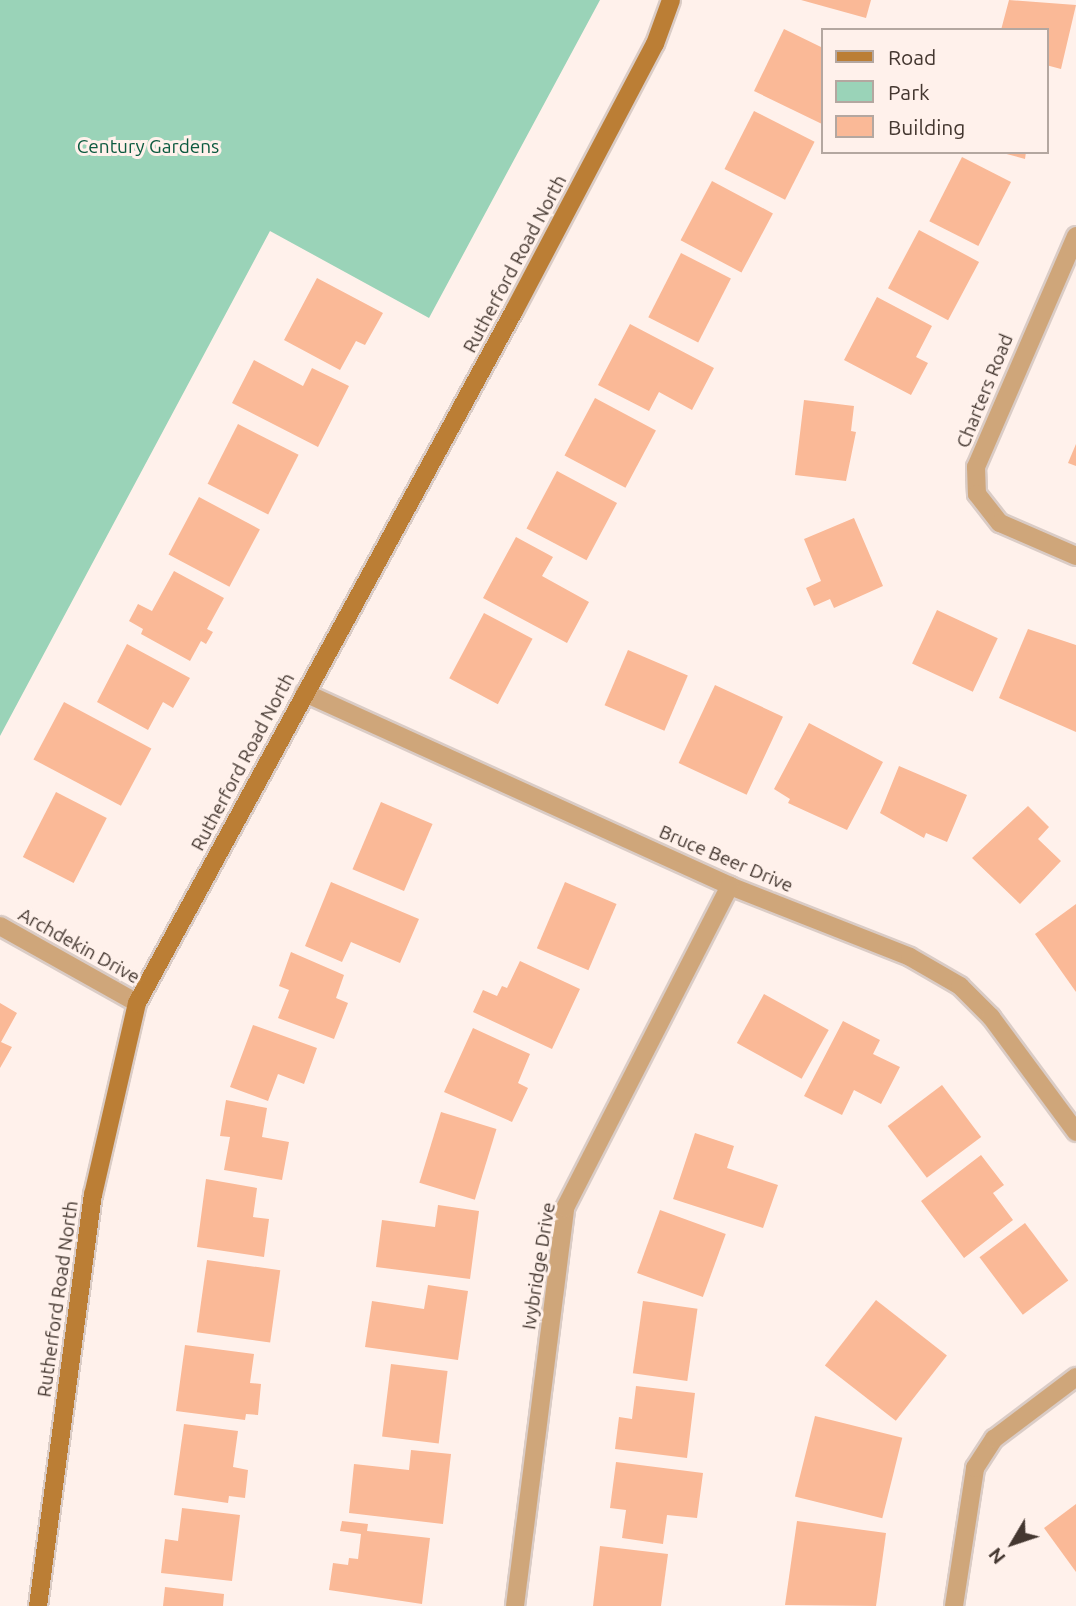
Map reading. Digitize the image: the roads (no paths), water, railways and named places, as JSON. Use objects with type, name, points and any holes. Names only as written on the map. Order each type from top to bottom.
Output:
[{"type":"street","name":"Rutherford Road North","points":[[38,1606],[93,1195],[137,1003],[649,57],[671,0]]},
{"type":"street","name":"Charters Road","points":[[1076,236],[976,467],[977,494],[1000,523],[1076,556]]},
{"type":"street","name":"Bruce Beer Drive","points":[[305,693],[730,886],[910,957],[960,986],[990,1017],[1076,1132]]},
{"type":"street","name":"Ivybridge Drive","points":[[515,1606],[565,1208],[730,886]]},
{"type":"street","name":"Archdekin Drive","points":[[0,926],[137,1003]]},
{"type":"street","points":[[954,1606],[975,1468],[993,1439],[1076,1377]]},
{"type":"park label","name":"Century Gardens","points":[[148,147]]}]
